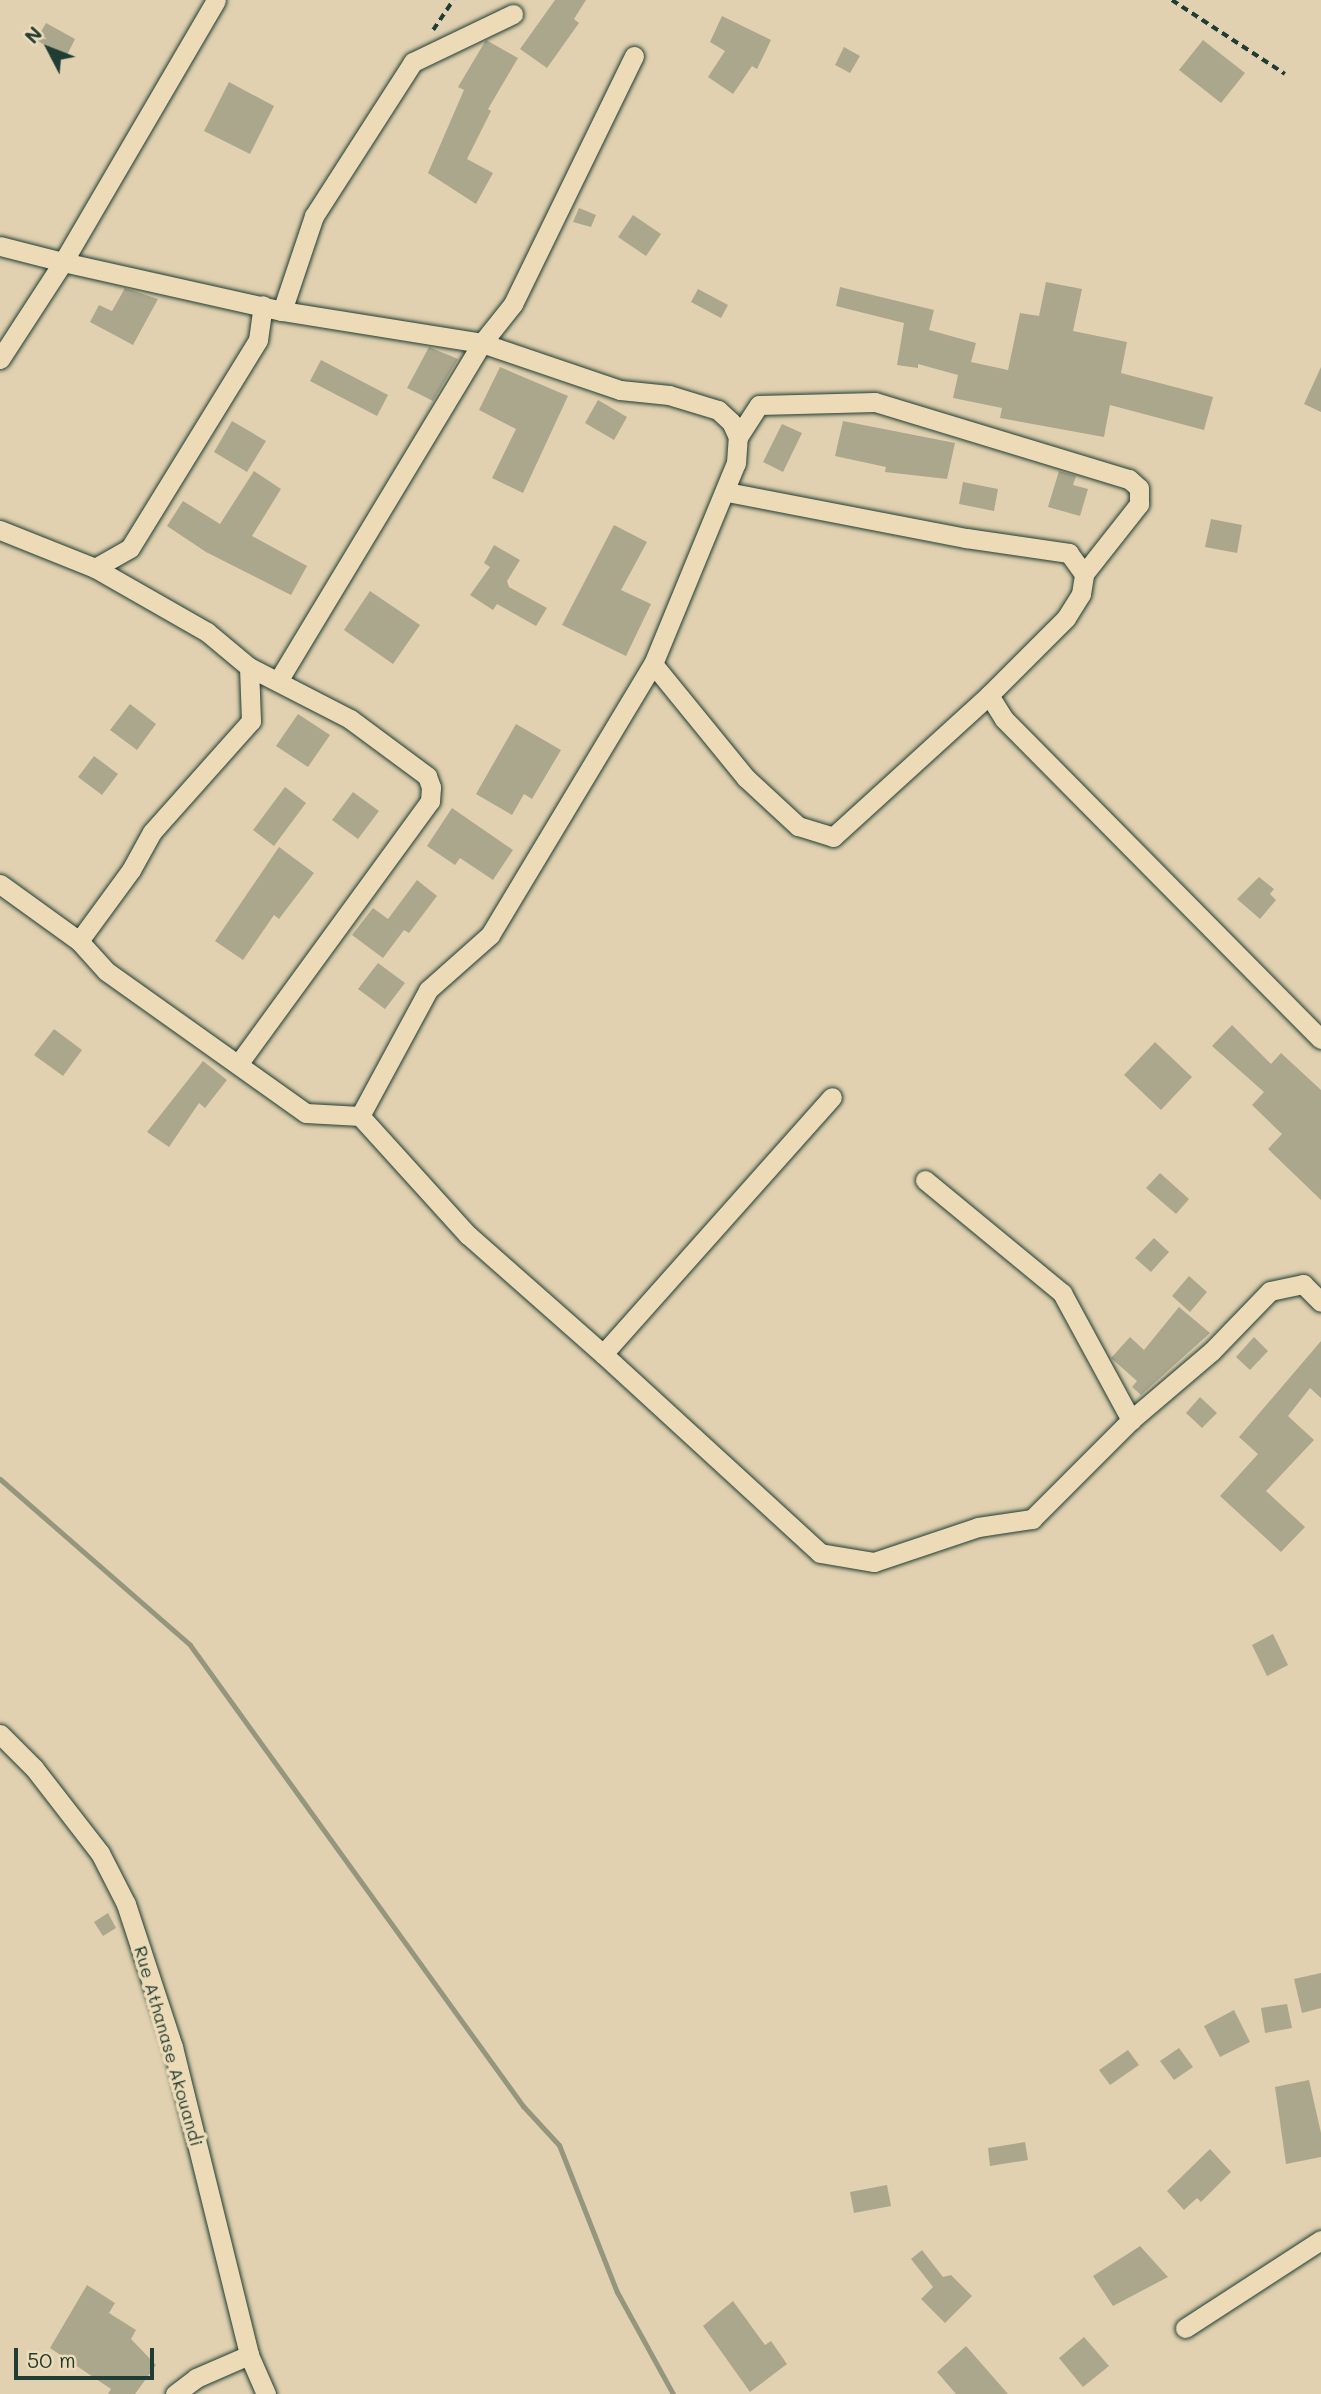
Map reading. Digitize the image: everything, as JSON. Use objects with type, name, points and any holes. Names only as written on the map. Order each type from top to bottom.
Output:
[{"type":"street","points":[[0,359],[63,262],[216,0]]},
{"type":"street","points":[[282,311],[314,216],[413,62],[513,14]]},
{"type":"street","points":[[278,681],[482,343],[513,304],[634,56]]},
{"type":"street","points":[[0,246],[282,311],[482,343],[620,390],[669,395],[718,410],[738,437]]},
{"type":"street","points":[[96,569],[130,548],[258,340],[263,305]]},
{"type":"street","points":[[360,1116],[428,990],[490,935],[653,664],[727,492],[738,437],[759,405],[875,402],[1129,479],[1139,488],[1139,504],[1084,574],[1081,594],[1066,618],[989,695],[833,837],[798,826],[746,778],[653,664]]},
{"type":"street","points":[[727,492],[966,538],[1069,552],[1084,574]]},
{"type":"street","points":[[0,530],[96,569],[207,632],[249,667],[350,719],[426,776],[432,787],[430,801],[240,1062]]},
{"type":"street","points":[[79,941],[131,870],[152,832],[251,721],[249,667]]},
{"type":"street","points":[[989,695],[1013,729],[1321,1039]]},
{"type":"street","points":[[0,884],[79,941],[106,971],[240,1062],[306,1112],[360,1116],[468,1235],[603,1354],[820,1553],[874,1562],[978,1527],[1032,1519],[1131,1420],[1212,1352],[1270,1291],[1303,1284],[1321,1302]]},
{"type":"street","points":[[603,1354],[832,1097]]},
{"type":"street","points":[[925,1180],[1062,1293],[1131,1420]]},
{"type":"street","name":"Rue Athanase Akouandi","points":[[0,1734],[34,1768],[100,1853],[127,1903],[173,2046],[249,2354],[266,2394]]},
{"type":"street","points":[[1185,2328],[1321,2240]]},
{"type":"street","points":[[175,2394],[196,2378],[249,2354]]},
{"type":"path","points":[[1172,0],[1285,74]]},
{"type":"building","points":[[555,0],[586,0],[574,19],[579,23],[547,68],[520,49]]},
{"type":"building","points":[[722,16],[771,40],[757,69],[752,66],[733,94],[708,77],[725,51],[710,42]]},
{"type":"building","points":[[46,23],[75,39],[66,57],[36,40]]},
{"type":"building","points":[[486,40],[518,58],[488,109],[491,111],[467,159],[493,173],[476,204],[428,173],[464,90],[458,87]]},
{"type":"building","points":[[1203,40],[1245,73],[1221,103],[1179,70]]},
{"type":"building","points":[[844,47],[860,56],[850,73],[835,65]]},
{"type":"building","points":[[229,82],[274,106],[250,154],[204,131]]},
{"type":"building","points":[[579,208],[596,215],[591,227],[573,222]]},
{"type":"building","points":[[633,215],[661,234],[646,256],[618,237]]},
{"type":"building","points":[[1046,282],[1082,289],[1073,331],[1127,342],[1121,373],[1213,397],[1204,430],[1110,405],[1104,437],[1000,418],[1002,408],[953,398],[958,375],[918,364],[918,368],[897,365],[904,323],[836,306],[840,287],[934,310],[929,330],[976,343],[971,362],[1008,370],[1020,313],[1039,316]]},
{"type":"building","points":[[125,288],[158,299],[133,345],[90,322],[99,305],[112,311]]},
{"type":"building","points":[[698,289],[728,305],[721,318],[691,302]]},
{"type":"building","points":[[429,347],[458,359],[433,401],[407,388]]},
{"type":"building","points":[[321,360],[388,395],[377,416],[310,381]]},
{"type":"building","points":[[500,367],[568,396],[523,493],[492,478],[516,429],[479,410]]},
{"type":"building","points":[[1321,367],[1321,412],[1304,404]]},
{"type":"building","points":[[598,400],[627,417],[614,440],[585,423]]},
{"type":"building","points":[[232,421],[266,441],[247,472],[214,452]]},
{"type":"building","points":[[843,421],[955,443],[947,479],[885,472],[886,467],[835,456]]},
{"type":"building","points":[[782,424],[802,433],[783,472],[763,462]]},
{"type":"building","points":[[254,471],[281,489],[252,536],[307,566],[291,595],[206,552],[167,526],[183,501],[220,524]]},
{"type":"building","points":[[1059,471],[1076,476],[1073,485],[1088,489],[1080,516],[1048,507]]},
{"type":"building","points":[[963,482],[998,489],[994,511],[959,504]]},
{"type":"building","points":[[1211,519],[1242,525],[1237,553],[1205,547]]},
{"type":"building","points":[[614,525],[647,542],[621,590],[651,604],[626,656],[562,625]]},
{"type":"building","points":[[494,545],[520,560],[507,581],[509,587],[547,608],[536,626],[497,604],[493,610],[470,595],[490,567],[484,563]]},
{"type":"building","points":[[370,591],[420,625],[393,664],[344,630]]},
{"type":"building","points":[[130,704],[156,724],[137,750],[110,730]]},
{"type":"building","points":[[298,714],[330,735],[308,767],[276,746]]},
{"type":"building","points":[[516,724],[561,750],[532,799],[524,794],[512,815],[476,794]]},
{"type":"building","points":[[94,756],[118,774],[102,795],[78,777]]},
{"type":"building","points":[[285,787],[306,803],[274,846],[253,830]]},
{"type":"building","points":[[353,792],[379,811],[358,839],[332,820]]},
{"type":"building","points":[[452,808],[513,850],[493,880],[460,858],[455,865],[427,846]]},
{"type":"building","points":[[279,847],[314,873],[279,919],[274,915],[243,960],[215,941]]},
{"type":"building","points":[[1259,877],[1274,889],[1270,894],[1276,900],[1260,919],[1237,899]]},
{"type":"building","points":[[417,880],[437,896],[409,933],[404,930],[383,958],[352,935],[373,908],[388,919]]},
{"type":"building","points":[[378,963],[405,983],[385,1009],[358,989]]},
{"type":"building","points":[[1232,1025],[1271,1064],[1281,1053],[1321,1090],[1321,1200],[1268,1149],[1282,1134],[1252,1105],[1264,1092],[1212,1046]]},
{"type":"building","points":[[54,1029],[82,1050],[63,1076],[34,1055]]},
{"type":"building","points":[[1155,1042],[1192,1077],[1161,1110],[1124,1075]]},
{"type":"building","points":[[203,1061],[227,1080],[205,1108],[199,1103],[169,1147],[147,1132]]},
{"type":"building","points":[[1160,1173],[1189,1199],[1176,1214],[1146,1188]]},
{"type":"building","points":[[1154,1238],[1169,1252],[1151,1272],[1135,1258]]},
{"type":"building","points":[[1189,1276],[1207,1292],[1190,1312],[1172,1296]]},
{"type":"building","points":[[1179,1307],[1210,1333],[1141,1395],[1132,1387],[1137,1381],[1111,1358],[1130,1337],[1144,1350]]},
{"type":"building","points":[[1254,1337],[1268,1351],[1250,1370],[1236,1357]]},
{"type":"building","points":[[1321,1341],[1321,1398],[1310,1388],[1288,1416],[1314,1440],[1266,1491],[1305,1527],[1281,1552],[1220,1496],[1258,1454],[1239,1437]]},
{"type":"building","points":[[1200,1397],[1217,1413],[1202,1428],[1186,1413]]},
{"type":"building","points":[[1273,1634],[1288,1665],[1267,1676],[1252,1645]]},
{"type":"building","points":[[108,1913],[116,1928],[103,1936],[94,1922]]},
{"type":"building","points":[[1321,1973],[1321,2008],[1302,2013],[1294,1979]]},
{"type":"building","points":[[1287,2004],[1292,2028],[1265,2033],[1261,2008]]},
{"type":"building","points":[[1234,2010],[1250,2042],[1220,2057],[1204,2026]]},
{"type":"building","points":[[1179,2048],[1193,2067],[1174,2080],[1160,2061]]},
{"type":"building","points":[[1128,2050],[1139,2065],[1110,2085],[1099,2070]]},
{"type":"building","points":[[1309,2080],[1321,2133],[1321,2157],[1286,2164],[1275,2087]]},
{"type":"building","points":[[1025,2142],[1028,2160],[990,2166],[988,2148]]},
{"type":"building","points":[[1210,2149],[1231,2172],[1201,2202],[1197,2198],[1184,2210],[1167,2191]]},
{"type":"building","points":[[887,2185],[891,2206],[854,2213],[850,2192]]},
{"type":"building","points":[[1140,2246],[1168,2277],[1113,2306],[1093,2276]]},
{"type":"building","points":[[922,2250],[943,2277],[951,2275],[972,2296],[945,2323],[921,2299],[933,2287],[911,2259]]},
{"type":"building","points":[[87,2285],[115,2303],[109,2313],[136,2330],[131,2339],[156,2365],[135,2394],[108,2394],[111,2389],[50,2348]]},
{"type":"building","points":[[733,2301],[765,2345],[771,2341],[787,2364],[750,2392],[703,2326]]},
{"type":"building","points":[[1084,2337],[1109,2366],[1083,2387],[1059,2358]]},
{"type":"building","points":[[966,2346],[1008,2394],[956,2394],[937,2372]]},
{"type":"waterway","points":[[0,1479],[190,1645],[523,2106],[559,2145],[617,2292],[673,2394]]}]
